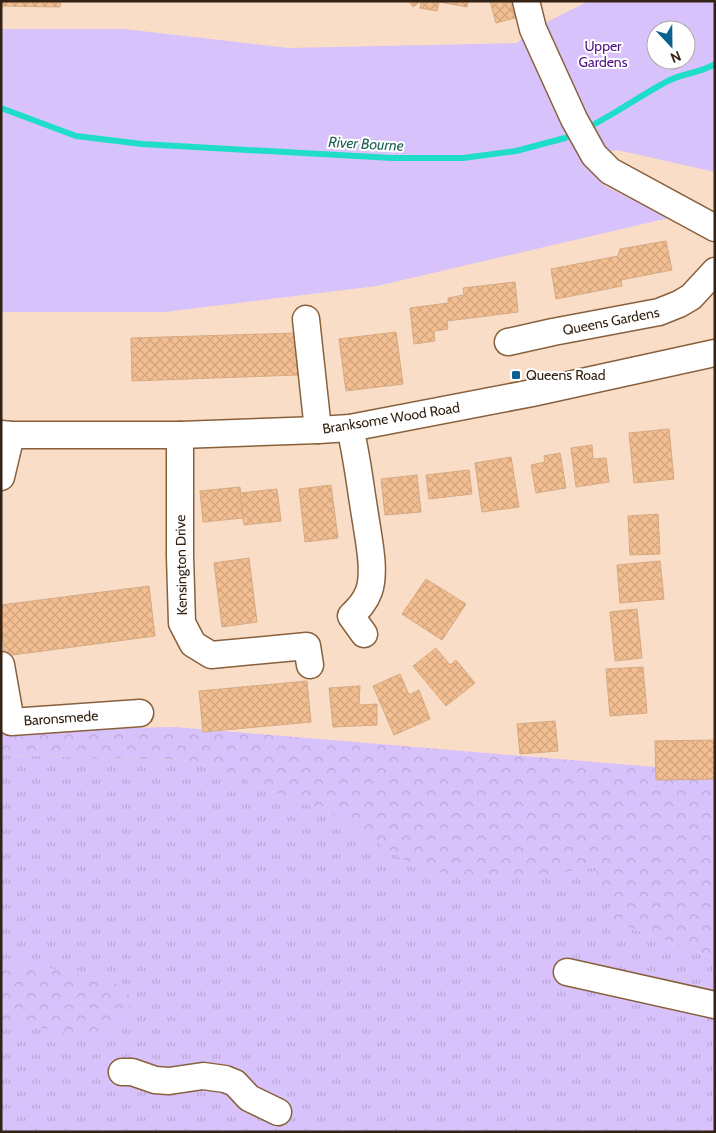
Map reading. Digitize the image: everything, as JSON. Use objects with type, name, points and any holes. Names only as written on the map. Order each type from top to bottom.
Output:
[{"type":"street","points":[[526,1],[533,29],[580,130],[594,155],[610,171],[715,228]]},
{"type":"street","name":"Queens Gardens","points":[[508,342],[550,323],[659,312],[691,297],[715,271]]},
{"type":"street","points":[[306,319],[318,430]]},
{"type":"street","name":"Branksome Wood Road","points":[[6,435],[180,435],[350,428],[532,393],[715,354]]},
{"type":"street","points":[[349,624],[364,602],[370,589],[371,574],[370,550],[355,447],[350,428]]},
{"type":"street","points":[[1,476],[6,435]]},
{"type":"street","name":"Kensington Drive","points":[[180,435],[182,623],[193,644],[211,655],[308,646],[310,665]]},
{"type":"street","name":"Baronsmede","points":[[1,665],[11,722],[140,713]]},
{"type":"street","points":[[567,972],[715,1006]]},
{"type":"street","points":[[122,1072],[132,1072],[155,1080],[169,1081],[203,1076],[225,1079],[235,1083],[249,1098],[278,1112]]},
{"type":"green space","name":"Upper Gardens","points":[[589,1],[715,1],[715,172],[617,150],[595,155],[605,186],[669,218],[377,286],[165,312],[1,312],[1,29],[124,29],[289,48],[517,43],[533,29]]},
{"type":"green space","points":[[175,727],[715,772],[715,958],[614,922],[595,868],[510,879],[470,879],[414,866],[329,812],[185,760],[1,755],[1,731]]},
{"type":"green space","points":[[1,755],[185,760],[329,812],[414,866],[510,879],[596,867],[614,922],[715,958],[715,1132],[1,1132]]},
{"type":"green space","points":[[24,963],[113,981],[129,993],[130,1015],[118,1026],[96,1040],[6,1020],[1,1024],[1,966]]},
{"type":"building","points":[[1,1],[61,1],[60,7],[1,6]]},
{"type":"building","points":[[409,1],[421,1],[413,7]]},
{"type":"building","points":[[421,1],[468,1],[467,7],[439,2],[437,11],[420,8]]},
{"type":"building","points":[[490,1],[510,1],[515,18],[496,23]]},
{"type":"building","points":[[666,241],[672,270],[621,280],[622,286],[556,299],[551,269],[618,256],[620,249]]},
{"type":"building","points":[[515,282],[518,312],[447,321],[448,329],[434,331],[435,341],[414,344],[410,308],[448,303],[448,298],[464,295],[463,288]]},
{"type":"building","points":[[396,332],[403,384],[346,391],[339,339]]},
{"type":"building","points":[[297,333],[298,375],[132,381],[131,338]]},
{"type":"building","points":[[669,429],[674,479],[634,483],[629,433]]},
{"type":"building","points":[[592,445],[593,459],[606,458],[609,482],[576,487],[571,448]]},
{"type":"building","points":[[560,453],[566,488],[536,493],[531,465],[545,462],[544,456]]},
{"type":"building","points":[[511,457],[519,507],[482,512],[475,463]]},
{"type":"building","points":[[469,470],[472,494],[429,499],[426,475]]},
{"type":"building","points":[[417,475],[421,512],[385,515],[381,479]]},
{"type":"building","points":[[331,485],[338,538],[305,542],[299,489]]},
{"type":"building","points":[[240,487],[243,518],[203,522],[200,491]]},
{"type":"building","points":[[277,489],[281,521],[244,525],[240,493]]},
{"type":"building","points":[[658,514],[660,554],[630,555],[628,516]]},
{"type":"building","points":[[249,558],[257,622],[222,627],[214,563]]},
{"type":"building","points":[[660,561],[664,599],[620,603],[617,565]]},
{"type":"building","points":[[426,579],[466,604],[442,640],[402,614]]},
{"type":"building","points":[[149,586],[155,636],[5,656],[1,628],[1,605]]},
{"type":"building","points":[[637,609],[642,658],[615,661],[610,612]]},
{"type":"building","points":[[436,648],[450,665],[456,660],[475,683],[446,706],[413,666]]},
{"type":"building","points":[[643,667],[647,713],[610,716],[606,669]]},
{"type":"building","points":[[400,674],[409,695],[419,690],[430,719],[394,735],[373,686]]},
{"type":"building","points":[[307,681],[311,722],[203,732],[199,691]]},
{"type":"building","points":[[360,686],[359,705],[377,704],[377,725],[333,727],[329,688]]},
{"type":"building","points":[[555,721],[558,751],[520,754],[517,724]]},
{"type":"building","points":[[715,740],[715,779],[656,780],[655,741]]},
{"type":"waterway","name":"River Bourne","points":[[585,129],[668,81],[715,64]]},
{"type":"waterway","name":"River Bourne","points":[[1,108],[76,136],[142,144],[392,158],[463,158],[516,151],[565,138],[576,133]]},
{"type":"place","name":"Queens Road","points":[[516,375]]}]
